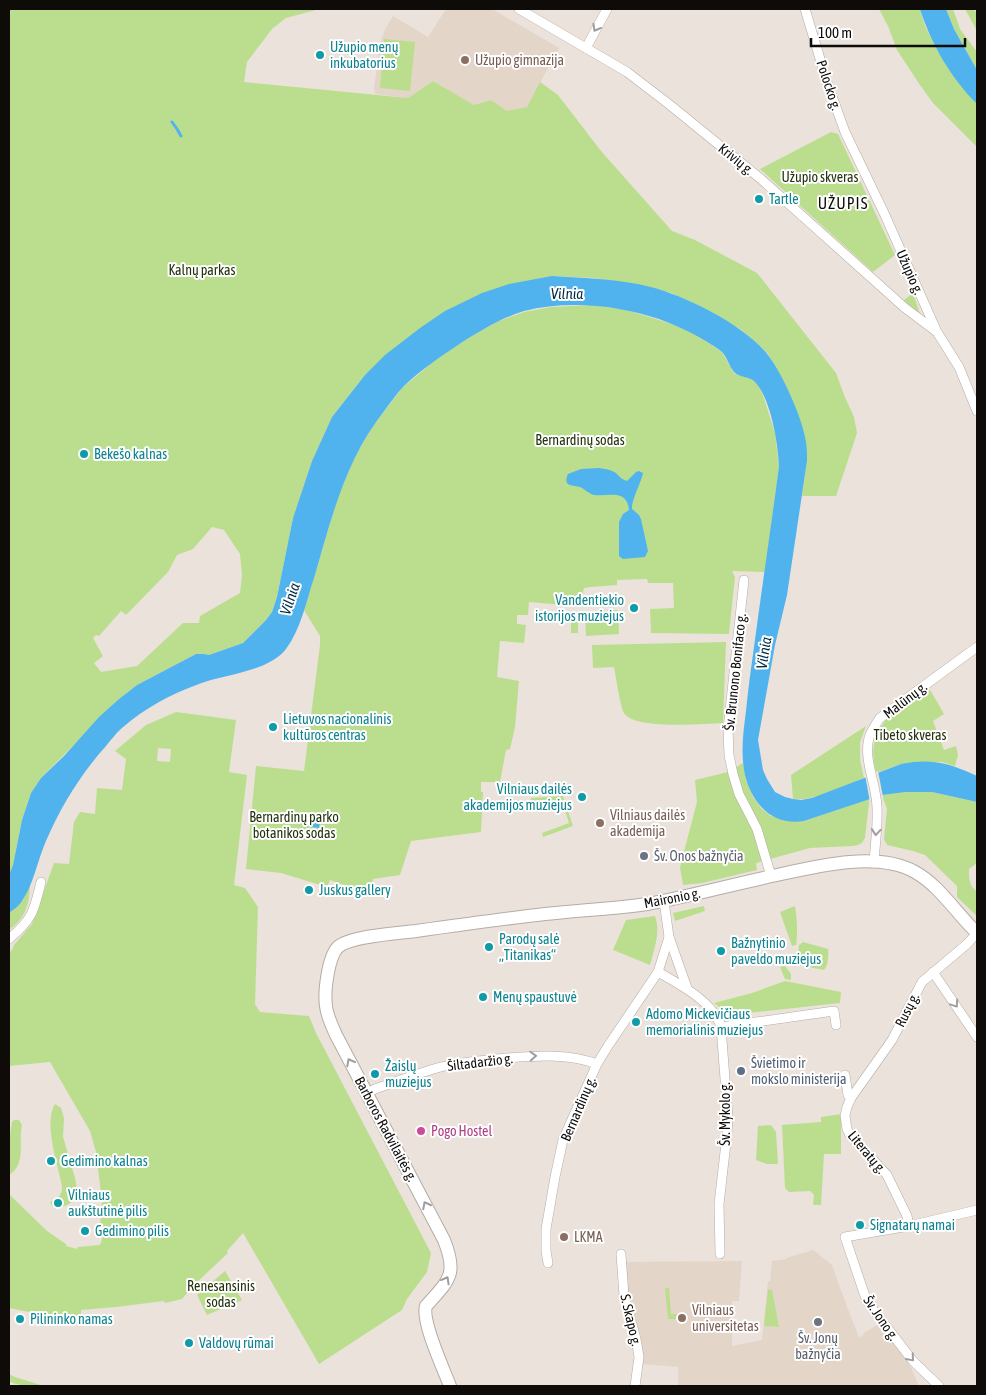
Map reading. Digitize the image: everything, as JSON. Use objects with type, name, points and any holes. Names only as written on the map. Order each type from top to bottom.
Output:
[{"type":"main road","name":"Maironio g.","points":[[340,946],[353,940],[386,935],[546,914],[622,908],[664,901],[831,864],[874,862],[893,864],[917,873],[937,890],[977,933]]},
{"type":"main road","name":"Barboros Radvilaitės g.","points":[[340,946],[334,953],[330,966],[326,992],[326,1008],[336,1035],[444,1240],[450,1256],[451,1272],[448,1279],[426,1306],[425,1311],[426,1322],[450,1386]]},
{"type":"street","name":"Krivių g.","points":[[518,9],[626,72],[761,179],[905,308],[936,332]]},
{"type":"street","points":[[586,48],[607,9]]},
{"type":"street","name":"Polocko g.","points":[[805,9],[827,82],[845,132]]},
{"type":"street","name":"Užupio g.","points":[[845,132],[880,204],[936,332],[959,367],[977,411]]},
{"type":"street","name":"Šv. Brunono Bonifaco g.","points":[[744,580],[728,729],[730,755],[739,794],[757,829],[771,876]]},
{"type":"street","name":"Malūnų g.","points":[[874,862],[877,801],[868,758],[868,739],[872,730],[880,718],[977,647]]},
{"type":"street","points":[[9,939],[28,921],[34,909],[41,882]]},
{"type":"street","name":"Šv. Mykolo g.","points":[[664,901],[669,937],[687,988]]},
{"type":"street","name":"Rusų g.","points":[[850,1098],[892,1040],[922,982],[966,946],[977,933]]},
{"type":"street","name":"Šv. Mykolo g.","points":[[669,937],[658,972],[687,988],[714,1012],[720,1021],[721,1027],[728,1118],[719,1204],[720,1254]]},
{"type":"street","name":"Bernardinų g.","points":[[548,1263],[546,1229],[560,1155],[570,1124],[597,1064],[658,972]]},
{"type":"street","points":[[933,972],[977,1037]]},
{"type":"street","points":[[721,1027],[834,1011],[836,1025]]},
{"type":"street","name":"Šiltadaržio g.","points":[[367,1093],[438,1068],[476,1061],[554,1056],[576,1058],[597,1064]]},
{"type":"street","name":"Literatų g.","points":[[845,1075],[850,1098],[845,1116],[847,1130],[887,1175],[909,1226]]},
{"type":"street","points":[[909,1226],[977,1210]]},
{"type":"street","name":"Šv. Jono g.","points":[[909,1226],[845,1237],[865,1296],[872,1308],[913,1361],[938,1386]]},
{"type":"street","name":"S. Skapo g.","points":[[621,1254],[624,1296],[638,1349],[639,1362],[635,1386]]},
{"type":"shaded area","name":"Užupio gimnazija","points":[[446,9],[492,9],[559,48],[527,107],[507,112],[491,100],[474,105],[433,81],[408,98],[375,94],[374,88],[380,44],[385,29],[393,16],[428,37]]},
{"type":"shaded area","name":"Vilniaus universitetas","points":[[813,1250],[832,1265],[859,1338],[878,1323],[908,1361],[919,1386],[678,1386],[678,1367],[641,1364],[630,1312],[624,1262],[742,1261],[739,1301],[732,1301],[732,1346],[762,1340],[772,1261],[786,1259]]},
{"type":"green space","name":"Kalnų parkas","points":[[9,9],[320,9],[286,18],[272,29],[247,62],[244,82],[408,98],[433,81],[474,105],[491,100],[507,111],[527,107],[540,82],[558,95],[601,151],[672,231],[695,240],[757,273],[836,373],[854,417],[857,433],[836,496],[802,496],[807,461],[792,402],[768,354],[740,329],[702,307],[671,293],[650,287],[594,278],[552,276],[365,375],[332,417],[312,461],[293,518],[277,597],[272,612],[243,643],[209,655],[196,654],[137,685],[119,699],[41,778],[31,793],[22,820],[13,865],[9,875]],"holes":[[[212,527],[224,530],[240,554],[242,575],[240,593],[200,616],[199,623],[183,623],[137,666],[101,672],[94,663],[103,656],[93,638],[96,635],[99,636],[121,611],[126,615],[168,572],[177,555],[193,549]]]},
{"type":"green space","points":[[879,9],[920,9],[925,26],[937,50],[952,74],[977,104],[977,147],[933,103],[920,85],[897,50]]},
{"type":"green space","points":[[946,9],[953,9],[960,29],[977,52],[977,70],[954,29]]},
{"type":"green space","points":[[965,9],[973,9],[976,12],[977,31]]},
{"type":"green space","points":[[384,39],[415,42],[410,91],[380,88]]},
{"type":"green space","name":"Užupio skveras","points":[[831,132],[838,134],[895,255],[873,272],[760,169]]},
{"type":"green space","points":[[913,293],[920,314],[903,301]]},
{"type":"green space","name":"Bernardinų sodas","points":[[591,305],[627,310],[672,324],[695,334],[722,352],[734,373],[757,383],[763,395],[775,433],[779,466],[765,572],[732,571],[735,577],[729,634],[651,633],[650,609],[674,608],[673,583],[648,583],[647,579],[617,580],[617,585],[584,588],[581,601],[577,606],[529,602],[528,615],[517,615],[517,624],[526,625],[524,643],[500,641],[497,677],[519,681],[515,727],[510,749],[506,750],[500,782],[481,782],[481,792],[483,792],[481,832],[411,841],[400,875],[373,879],[369,894],[330,880],[327,887],[281,873],[246,869],[256,766],[304,771],[320,636],[304,610],[340,490],[357,453],[373,426],[402,388],[439,357],[475,334],[499,321],[524,312],[551,307]]},
{"type":"green space","points":[[618,610],[619,634],[586,636],[585,612]]},
{"type":"green space","points":[[571,614],[575,614],[578,620],[578,633],[571,633]]},
{"type":"green space","points":[[726,642],[723,723],[670,725],[641,722],[630,718],[624,713],[614,667],[593,668],[592,645]]},
{"type":"green space","name":"Tibeto skveras","points":[[929,688],[944,714],[933,721],[944,750],[956,746],[958,755],[955,766],[942,762],[901,764],[876,773],[873,751],[882,725],[887,718]]},
{"type":"green space","points":[[176,712],[236,720],[229,772],[247,775],[234,885],[245,888],[258,907],[255,1004],[260,1012],[309,1016],[316,1033],[431,1253],[427,1272],[407,1299],[402,1310],[319,1364],[243,1233],[227,1251],[228,1253],[182,1299],[165,1303],[164,1301],[81,1310],[81,1315],[44,1315],[9,1308],[9,1194],[47,1231],[66,1244],[66,1246],[77,1249],[78,1247],[100,1245],[102,1240],[100,1225],[102,1202],[96,1152],[90,1131],[50,1062],[9,1066],[9,953],[32,924],[54,863],[69,864],[74,822],[80,812],[95,814],[97,788],[122,790],[126,759],[115,751],[146,725]],"holes":[[[158,748],[171,749],[170,762],[157,761]]]},
{"type":"green space","points":[[866,726],[860,742],[860,760],[864,778],[820,796],[793,799],[791,775]]},
{"type":"green space","points":[[743,763],[746,780],[753,797],[762,809],[771,816],[804,821],[869,799],[864,840],[860,844],[853,846],[810,848],[756,863],[757,870],[702,883],[683,885],[680,867],[697,802],[695,780],[728,772]]},
{"type":"green space","points":[[905,791],[932,792],[977,802],[977,863],[969,869],[969,879],[971,885],[977,891],[977,916],[957,897],[957,886],[925,855],[887,845],[884,839],[887,809],[882,795]]},
{"type":"green space","points":[[563,796],[573,826],[543,837],[542,833],[569,823],[562,801],[529,812],[531,798]]},
{"type":"green space","points":[[30,885],[26,910],[23,916],[9,930],[9,913],[22,901]]},
{"type":"green space","points":[[704,906],[705,911],[675,921],[673,913]]},
{"type":"green space","points":[[795,906],[797,940],[796,945],[792,946],[780,912]]},
{"type":"green space","points":[[655,916],[657,934],[650,965],[613,950],[626,920]]},
{"type":"green space","points":[[803,942],[828,949],[828,960],[824,970],[797,963],[799,945]]},
{"type":"green space","points":[[785,966],[791,974],[791,980],[785,979],[780,967]]},
{"type":"green space","points":[[785,981],[841,992],[840,1003],[730,1015],[714,1003],[752,993]]},
{"type":"green space","points":[[55,1104],[61,1108],[64,1118],[63,1137],[75,1178],[78,1196],[63,1207],[52,1206],[50,1202],[56,1200],[61,1194],[62,1189],[50,1122]]},
{"type":"green space","points":[[841,1114],[841,1154],[824,1154],[821,1205],[813,1205],[814,1195],[810,1191],[789,1192],[785,1188],[782,1125],[821,1122],[821,1117]]},
{"type":"green space","points":[[14,1120],[19,1120],[22,1125],[21,1152],[18,1165],[9,1175],[9,1141]]},
{"type":"green space","points":[[771,1125],[776,1132],[778,1164],[767,1164],[756,1160],[758,1126]]},
{"type":"green space","name":"Renesansinis sodas","points":[[225,1271],[242,1300],[207,1315],[197,1295]]},
{"type":"green space","points":[[665,1288],[669,1288],[671,1314],[680,1314],[680,1319],[668,1319]]},
{"type":"green space","points":[[768,1289],[772,1290],[779,1327],[764,1326]]},
{"type":"green space","points":[[9,1374],[44,1386],[26,1386],[13,1383],[9,1381]]},
{"type":"water","points":[[920,9],[946,9],[954,29],[977,70],[977,104],[950,72],[936,48]]},
{"type":"water","name":"Vilnia","points":[[552,276],[602,279],[639,284],[665,291],[698,305],[731,323],[758,344],[774,363],[791,397],[804,432],[807,461],[787,595],[775,645],[758,740],[763,770],[775,792],[793,799],[812,798],[901,764],[931,762],[949,765],[977,776],[977,802],[932,792],[905,792],[882,795],[804,821],[793,822],[775,817],[767,812],[754,798],[746,779],[743,762],[744,728],[779,466],[775,434],[765,399],[755,382],[734,372],[721,351],[680,327],[643,314],[609,307],[558,306],[524,311],[491,325],[439,358],[417,374],[401,389],[371,429],[350,469],[334,511],[303,615],[296,633],[286,649],[278,657],[257,668],[199,684],[178,692],[149,708],[120,730],[88,768],[72,791],[46,841],[26,895],[19,905],[9,913],[9,875],[13,865],[22,820],[31,793],[41,778],[64,756],[99,717],[137,685],[196,654],[209,655],[243,643],[272,612],[277,597],[293,518],[312,461],[332,417],[365,375],[385,355],[445,311],[482,293],[509,284]]},
{"type":"water","points":[[581,469],[608,469],[627,481],[636,472],[643,473],[632,509],[641,519],[648,551],[645,557],[623,559],[619,556],[619,522],[623,514],[629,510],[625,499],[616,495],[590,494],[580,487],[569,485],[566,481],[568,474]]},
{"type":"water","points":[[304,818],[320,820],[319,828],[303,826]]},
{"type":"pier","points":[[878,771],[883,797],[870,802],[865,775]]},
{"type":"waterway","points":[[172,122],[181,136]]},
{"type":"place","name":"Užupio menų inkubatorius","points":[[320,55]]},
{"type":"place","name":"Užupio gimnazija","points":[[465,60]]},
{"type":"place","name":"Tartle","points":[[759,199]]},
{"type":"place","name":"Bekešo kalnas","points":[[84,454]]},
{"type":"place","name":"Vandentiekio istorijos muziejus","points":[[634,608]]},
{"type":"place","name":"Lietuvos nacionalinis kultūros centras","points":[[273,727]]},
{"type":"place","name":"Vilniaus dailės akademijos muziejus","points":[[582,797]]},
{"type":"place","name":"Vilniaus dailės akademija","points":[[600,823]]},
{"type":"place","name":"Šv. Onos bažnyčia","points":[[644,856]]},
{"type":"place","name":"Juskus gallery","points":[[309,890]]},
{"type":"place","name":"Parodų salė „Titanikas“","points":[[489,947]]},
{"type":"place","name":"Bažnytinio paveldo muziejus","points":[[721,951]]},
{"type":"place","name":"Menų spaustuvė","points":[[483,997]]},
{"type":"place","name":"Adomo Mickevičiaus memorialinis muziejus","points":[[636,1022]]},
{"type":"place","name":"Švietimo ir mokslo ministerija","points":[[741,1071]]},
{"type":"place","name":"Žaislų muziejus","points":[[375,1074]]},
{"type":"place","name":"Pogo Hostel","points":[[421,1131]]},
{"type":"place","name":"Gedimino kalnas","points":[[51,1161]]},
{"type":"place","name":"Vilniaus aukštutinė pilis","points":[[58,1203]]},
{"type":"place","name":"Signatarų namai","points":[[860,1225]]},
{"type":"place","name":"Gedimino pilis","points":[[85,1231]]},
{"type":"place","name":"LKMA","points":[[564,1237]]},
{"type":"place","name":"Vilniaus universitetas","points":[[682,1318]]},
{"type":"place","name":"Pilininko namas","points":[[20,1319]]},
{"type":"place","name":"Šv. Jonų bažnyčia","points":[[818,1322]]},
{"type":"place","name":"Valdovų rūmai","points":[[189,1343]]},
{"type":"district","name":"UŽUPIS","points":[[843,203]]},
{"type":"park label","name":"Bernardinų parko botanikos sodas","points":[[294,826]]}]
